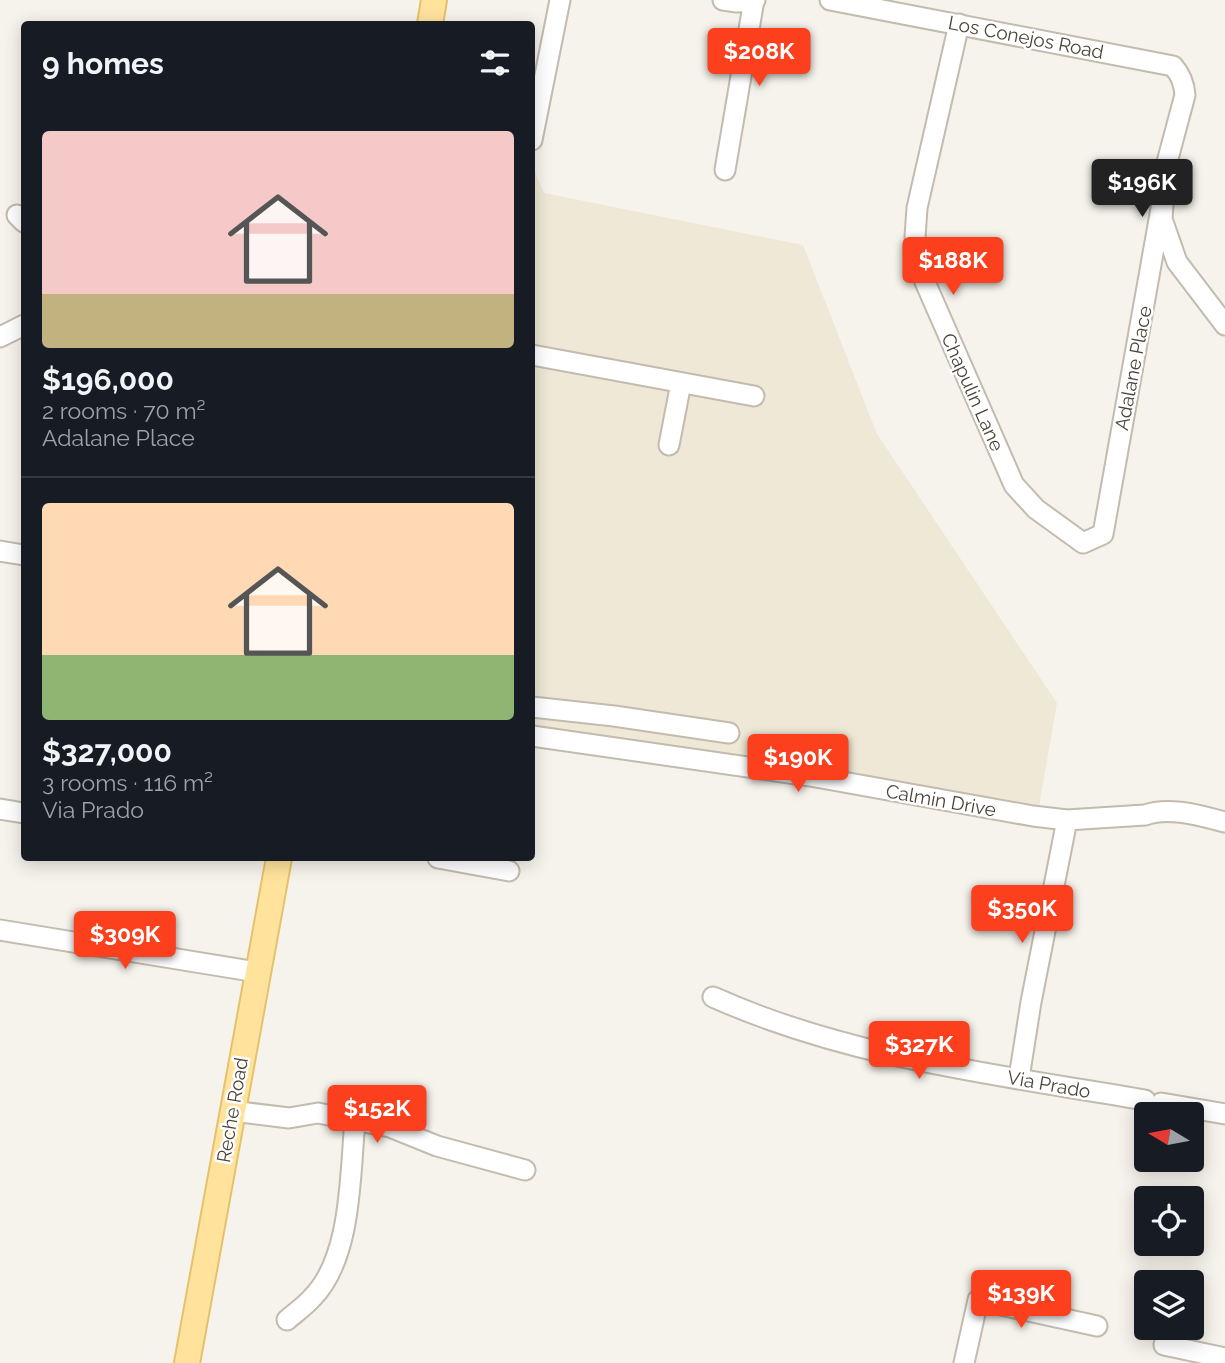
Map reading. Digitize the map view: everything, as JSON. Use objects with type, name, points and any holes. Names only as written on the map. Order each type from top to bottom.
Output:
[{"type":"main road","points":[[430,21],[434,0]]},
{"type":"main road","name":"Reche Road","points":[[187,1363],[278,861]]},
{"type":"street","points":[[535,125],[560,0]]},
{"type":"street","points":[[723,0],[754,0],[725,170]]},
{"type":"street","name":"Los Conejos Road","points":[[830,0],[1173,66],[1184,84],[1185,95],[1166,166],[1162,203]]},
{"type":"street","name":"Chapulin Lane","points":[[959,24],[917,208],[915,237],[925,282],[1014,485],[1036,509],[1083,543],[1103,534]]},
{"type":"street","points":[[1162,203],[1162,219],[1177,262],[1225,325]]},
{"type":"street","name":"Adalane Place","points":[[1103,534],[1162,203]]},
{"type":"street","points":[[0,337],[21,326]]},
{"type":"street","points":[[535,356],[754,396]]},
{"type":"street","points":[[669,445],[681,383]]},
{"type":"street","points":[[0,551],[21,554]]},
{"type":"street","points":[[535,707],[729,733]]},
{"type":"street","name":"Calmin Drive","points":[[535,736],[810,776],[1033,816],[1067,820],[1144,816],[1154,812],[1199,816],[1225,822]]},
{"type":"street","points":[[0,809],[21,812]]},
{"type":"street","points":[[1019,1078],[1031,1002],[1067,820]]},
{"type":"street","points":[[483,862],[509,871]]},
{"type":"street","points":[[0,930],[257,972]]},
{"type":"street","name":"Via Prado","points":[[713,997],[758,1017],[883,1054],[1225,1114]]},
{"type":"street","points":[[232,1111],[289,1118],[318,1113],[390,1127],[437,1146],[525,1170]]},
{"type":"street","points":[[287,1320],[314,1297],[332,1269],[345,1227],[355,1120]]},
{"type":"street","points":[[964,1363],[978,1300],[1097,1326]]},
{"type":"street","points":[[1164,1345],[1225,1358]]},
{"type":"shaded area","points":[[535,172],[544,193],[803,245],[877,434],[1057,703],[1039,807],[811,769],[535,728]]}]
